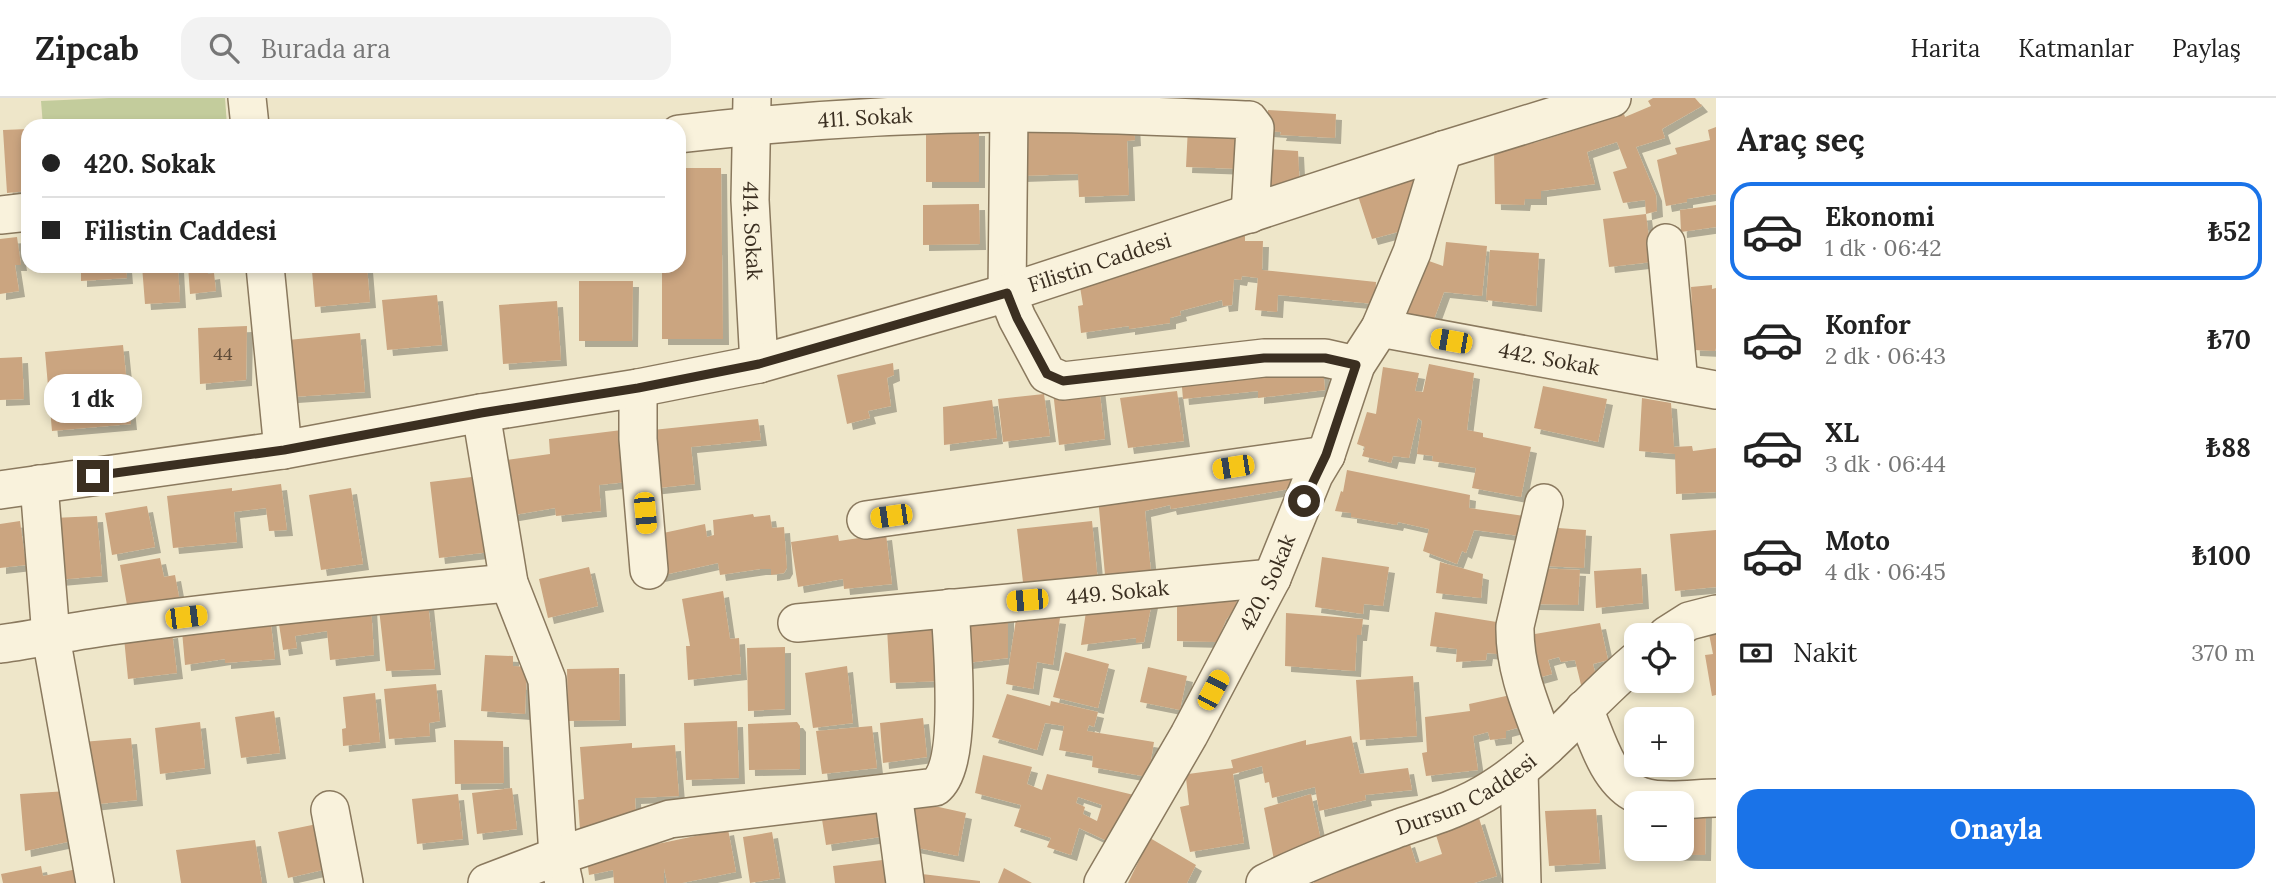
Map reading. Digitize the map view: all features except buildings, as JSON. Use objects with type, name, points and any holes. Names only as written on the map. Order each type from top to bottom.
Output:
[{"type":"street","points":[[247,98],[249,119]]},
{"type":"street","name":"Filistin Caddesi","points":[[0,490],[284,450],[759,364],[1007,293],[1443,150],[1612,98]]},
{"type":"street","name":"411. Sokak","points":[[686,132],[752,112],[847,119],[1009,113],[1249,120],[1255,128],[1250,214]]},
{"type":"street","name":"414. Sokak","points":[[752,112],[750,200],[759,364]]},
{"type":"street","points":[[1009,113],[1007,293],[1017,318],[1047,374],[1063,381],[1264,358],[1325,358],[1356,365]]},
{"type":"street","name":"420. Sokak","points":[[1103,883],[1189,735],[1272,578],[1314,475],[1326,455],[1356,365],[1380,328],[1412,252],[1443,150]]},
{"type":"street","points":[[0,215],[21,213]]},
{"type":"street","points":[[1666,243],[1679,383]]},
{"type":"street","points":[[266,273],[284,450]]},
{"type":"street","name":"442. Sokak","points":[[1380,328],[1716,390]]},
{"type":"street","points":[[638,388],[638,439],[649,570]]},
{"type":"street","points":[[481,413],[509,583],[547,680],[561,869]]},
{"type":"street","points":[[866,520],[1326,455]]},
{"type":"street","points":[[38,484],[51,637],[95,883]]},
{"type":"street","points":[[1544,503],[1515,626],[1515,646],[1523,684],[1546,747]]},
{"type":"street","name":"449. Sokak","points":[[797,623],[1272,578]]},
{"type":"street","points":[[0,644],[108,626],[509,583]]},
{"type":"street","points":[[487,883],[561,869],[670,819],[935,787],[943,777],[953,735],[950,608]]},
{"type":"street","points":[[1686,623],[1716,614]]},
{"type":"street","name":"Dursun Caddesi","points":[[1265,883],[1310,861],[1454,808],[1491,790],[1546,747],[1624,672]]},
{"type":"street","points":[[1584,709],[1614,774],[1634,793],[1658,799],[1716,798]]},
{"type":"street","points":[[1519,770],[1522,883]]},
{"type":"street","points":[[893,793],[905,883]]},
{"type":"street","points":[[330,810],[344,883]]},
{"type":"green space","points":[[225,98],[226,119],[42,119],[41,101]]},
{"type":"route","points":[[93,476],[284,450],[759,364],[1007,293],[1017,318],[1047,374],[1063,381],[1264,358],[1325,358],[1356,365],[1326,455],[1314,475],[1304,501]]}]
